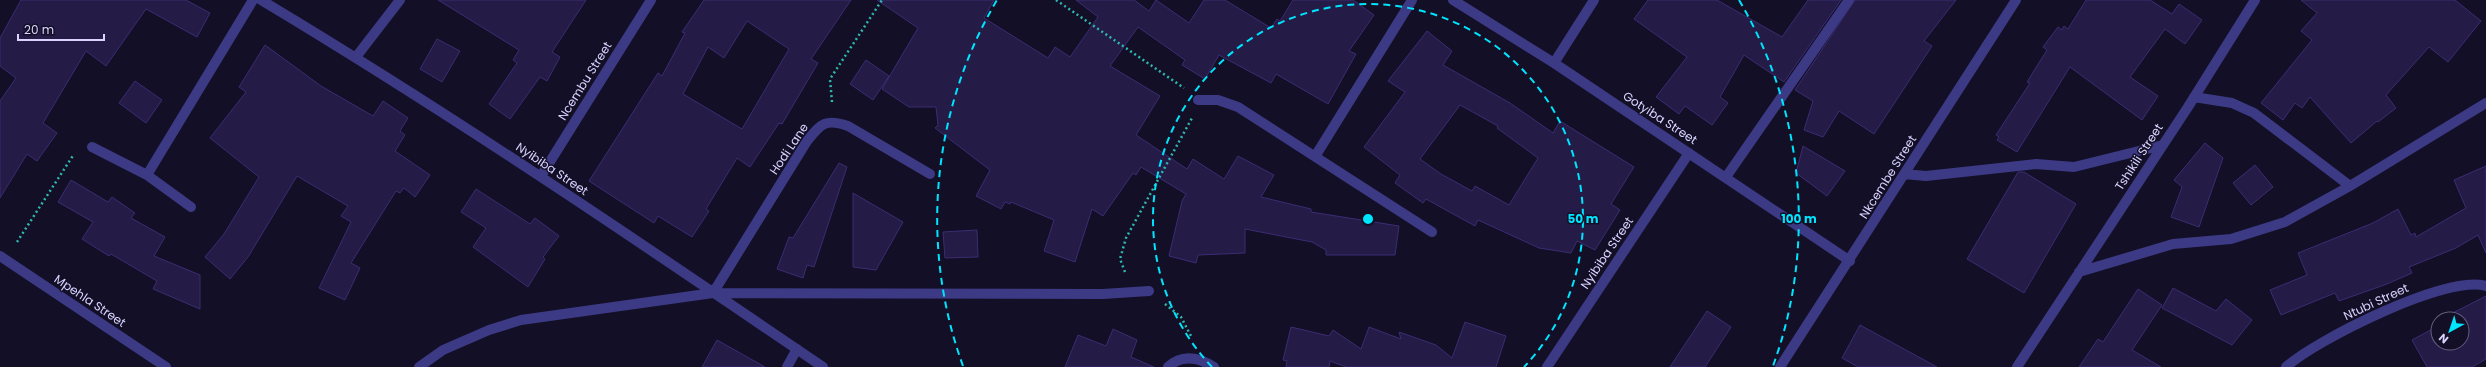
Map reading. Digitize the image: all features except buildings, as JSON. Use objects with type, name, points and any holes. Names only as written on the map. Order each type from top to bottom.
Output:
[{"type":"street","points":[[147,175],[253,0]]},
{"type":"street","name":"Nyibiba Street","points":[[260,0],[356,57],[541,176],[823,367]]},
{"type":"street","points":[[356,57],[400,0]]},
{"type":"street","name":"Ncembu Street","points":[[541,176],[651,0]]},
{"type":"street","points":[[1316,155],[1412,0]]},
{"type":"street","name":"Gotyiba Street","points":[[1453,0],[1554,63],[1850,261]]},
{"type":"street","points":[[1554,63],[1594,0]]},
{"type":"street","points":[[1726,177],[1849,0]]},
{"type":"street","name":"Nkcembe Street","points":[[1780,367],[1850,261],[2016,0]]},
{"type":"street","name":"Tshikili Street","points":[[2017,367],[2163,145],[2255,0]]},
{"type":"street","points":[[2194,97],[2232,103],[2254,113],[2350,186]]},
{"type":"street","points":[[1198,100],[1218,100],[1238,107],[1316,155],[1432,232]]},
{"type":"street","points":[[2079,272],[2173,244],[2231,239],[2285,222],[2350,186],[2486,103]]},
{"type":"street","points":[[833,121],[848,126],[930,174]]},
{"type":"street","name":"Hodi Lane","points":[[712,293],[808,141],[823,124],[833,121]]},
{"type":"street","points":[[1904,174],[1926,176],[2036,164],[2074,167],[2163,145]]},
{"type":"street","points":[[92,147],[147,175],[192,207]]},
{"type":"street","name":"Nyibiba Street","points":[[1547,367],[1689,153]]},
{"type":"street","name":"Mpehla Street","points":[[3,258],[166,367]]},
{"type":"street","name":"Ntubi Street","points":[[2286,367],[2331,338],[2418,297],[2452,287],[2486,286]]},
{"type":"street","points":[[419,367],[443,350],[489,330],[521,320],[712,293],[1102,294],[1149,292]]},
{"type":"street","points":[[787,367],[797,350]]},
{"type":"street","points":[[1168,367],[1175,361],[1189,357],[1209,364]]},
{"type":"path","points":[[833,121],[830,79],[882,0]]},
{"type":"path","points":[[1056,0],[1188,90],[1198,100],[1190,124],[1126,238],[1120,259],[1123,271],[1181,317],[1209,364]]},
{"type":"path","points":[[3,258],[76,151],[92,147]]}]
